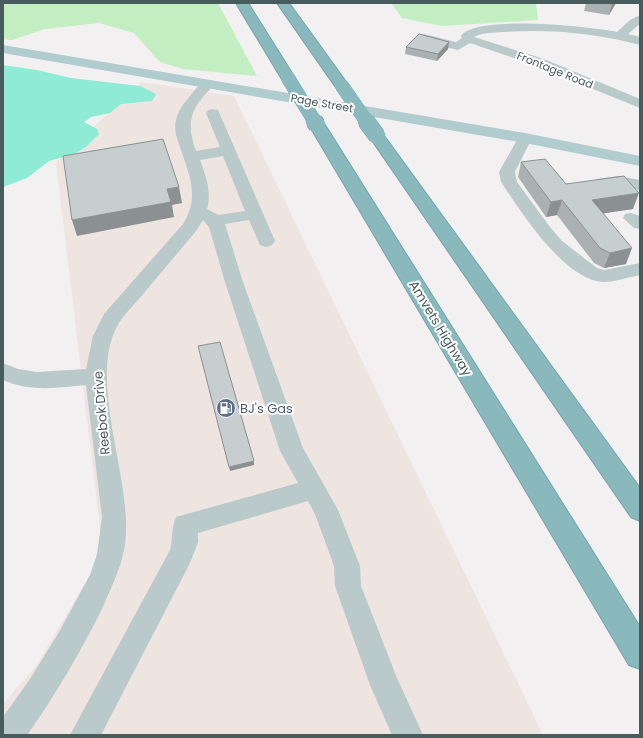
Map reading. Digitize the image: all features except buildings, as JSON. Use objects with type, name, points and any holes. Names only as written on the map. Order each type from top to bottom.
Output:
[{"type":"highway","name":"Amvets Highway","points":[[242,3],[640,654]]},
{"type":"highway","points":[[283,3],[640,509]]},
{"type":"main road","name":"Page Street","points":[[3,49],[525,138],[640,162]]},
{"type":"street","points":[[620,36],[634,22],[640,19]]},
{"type":"street","points":[[424,38],[458,46],[469,39],[467,36],[470,33],[482,30],[539,27],[584,29],[640,41]]},
{"type":"street","name":"Frontage Road","points":[[469,39],[539,62],[640,104]]},
{"type":"street","name":"Reebok Drive","points":[[8,735],[59,661],[90,603],[109,561],[114,531],[114,517],[99,413],[96,376],[97,358],[101,342],[112,319],[190,227],[207,217],[201,204],[201,190],[183,134],[184,118],[190,105],[208,84]]},
{"type":"street","points":[[213,113],[266,241]]},
{"type":"street","points":[[525,138],[507,172],[509,182],[544,231],[556,245],[595,275],[604,276],[640,269]]},
{"type":"street","points":[[191,157],[228,150]]},
{"type":"street","points":[[585,184],[618,181],[640,185]]},
{"type":"street","points":[[255,214],[207,217],[234,282],[292,451],[327,512],[345,560],[348,583],[382,678],[408,735]]},
{"type":"street","points":[[3,371],[26,378],[50,380],[96,376]]},
{"type":"street","points":[[85,735],[181,554],[185,542],[185,525],[296,495],[313,488]]},
{"type":"shaded area","points":[[3,3],[218,3],[257,76],[183,69],[160,62],[134,33],[99,23],[45,29],[12,40],[3,39]]},
{"type":"shaded area","points":[[391,3],[536,3],[538,20],[442,26],[402,18]]},
{"type":"shaded area","points":[[3,65],[37,70],[71,78],[140,86],[156,94],[152,101],[121,104],[110,113],[91,117],[84,122],[97,129],[99,134],[86,147],[74,154],[49,161],[27,178],[3,187]]},
{"type":"shaded area","points":[[142,82],[234,96],[543,735],[3,735],[3,704],[36,666],[103,553],[56,162]]},
{"type":"place","name":"BJ's Gas","points":[[226,408]]}]
